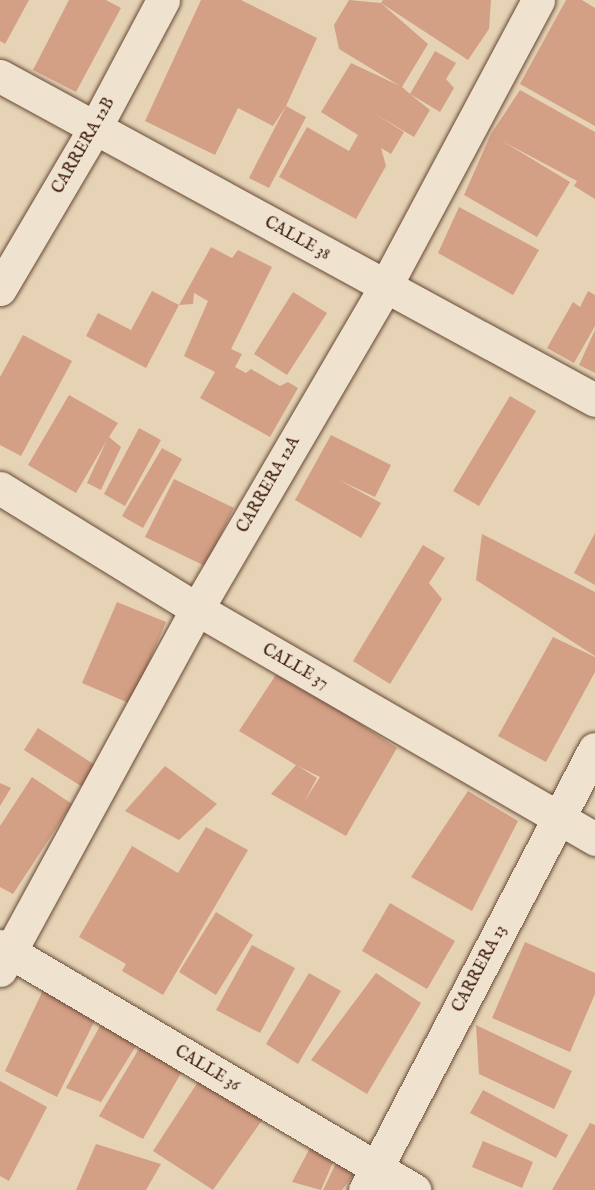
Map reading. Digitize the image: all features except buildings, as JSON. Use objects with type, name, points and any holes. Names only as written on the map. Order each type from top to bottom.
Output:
[{"type":"street","name":"CARRERA 12B","points":[[0,289],[95,128],[163,0]]},
{"type":"street","name":"CARRERA 12A","points":[[3,956],[197,609],[385,288],[537,0]]},
{"type":"street","name":"CALLE 38","points":[[0,76],[385,288],[595,400]]},
{"type":"street","name":"CALLE 37","points":[[0,488],[197,609],[558,820],[595,839]]},
{"type":"street","name":"CARRERA 13","points":[[371,1179],[595,749]]},
{"type":"street","name":"CALLE 36","points":[[3,956],[371,1179],[415,1190]]}]
